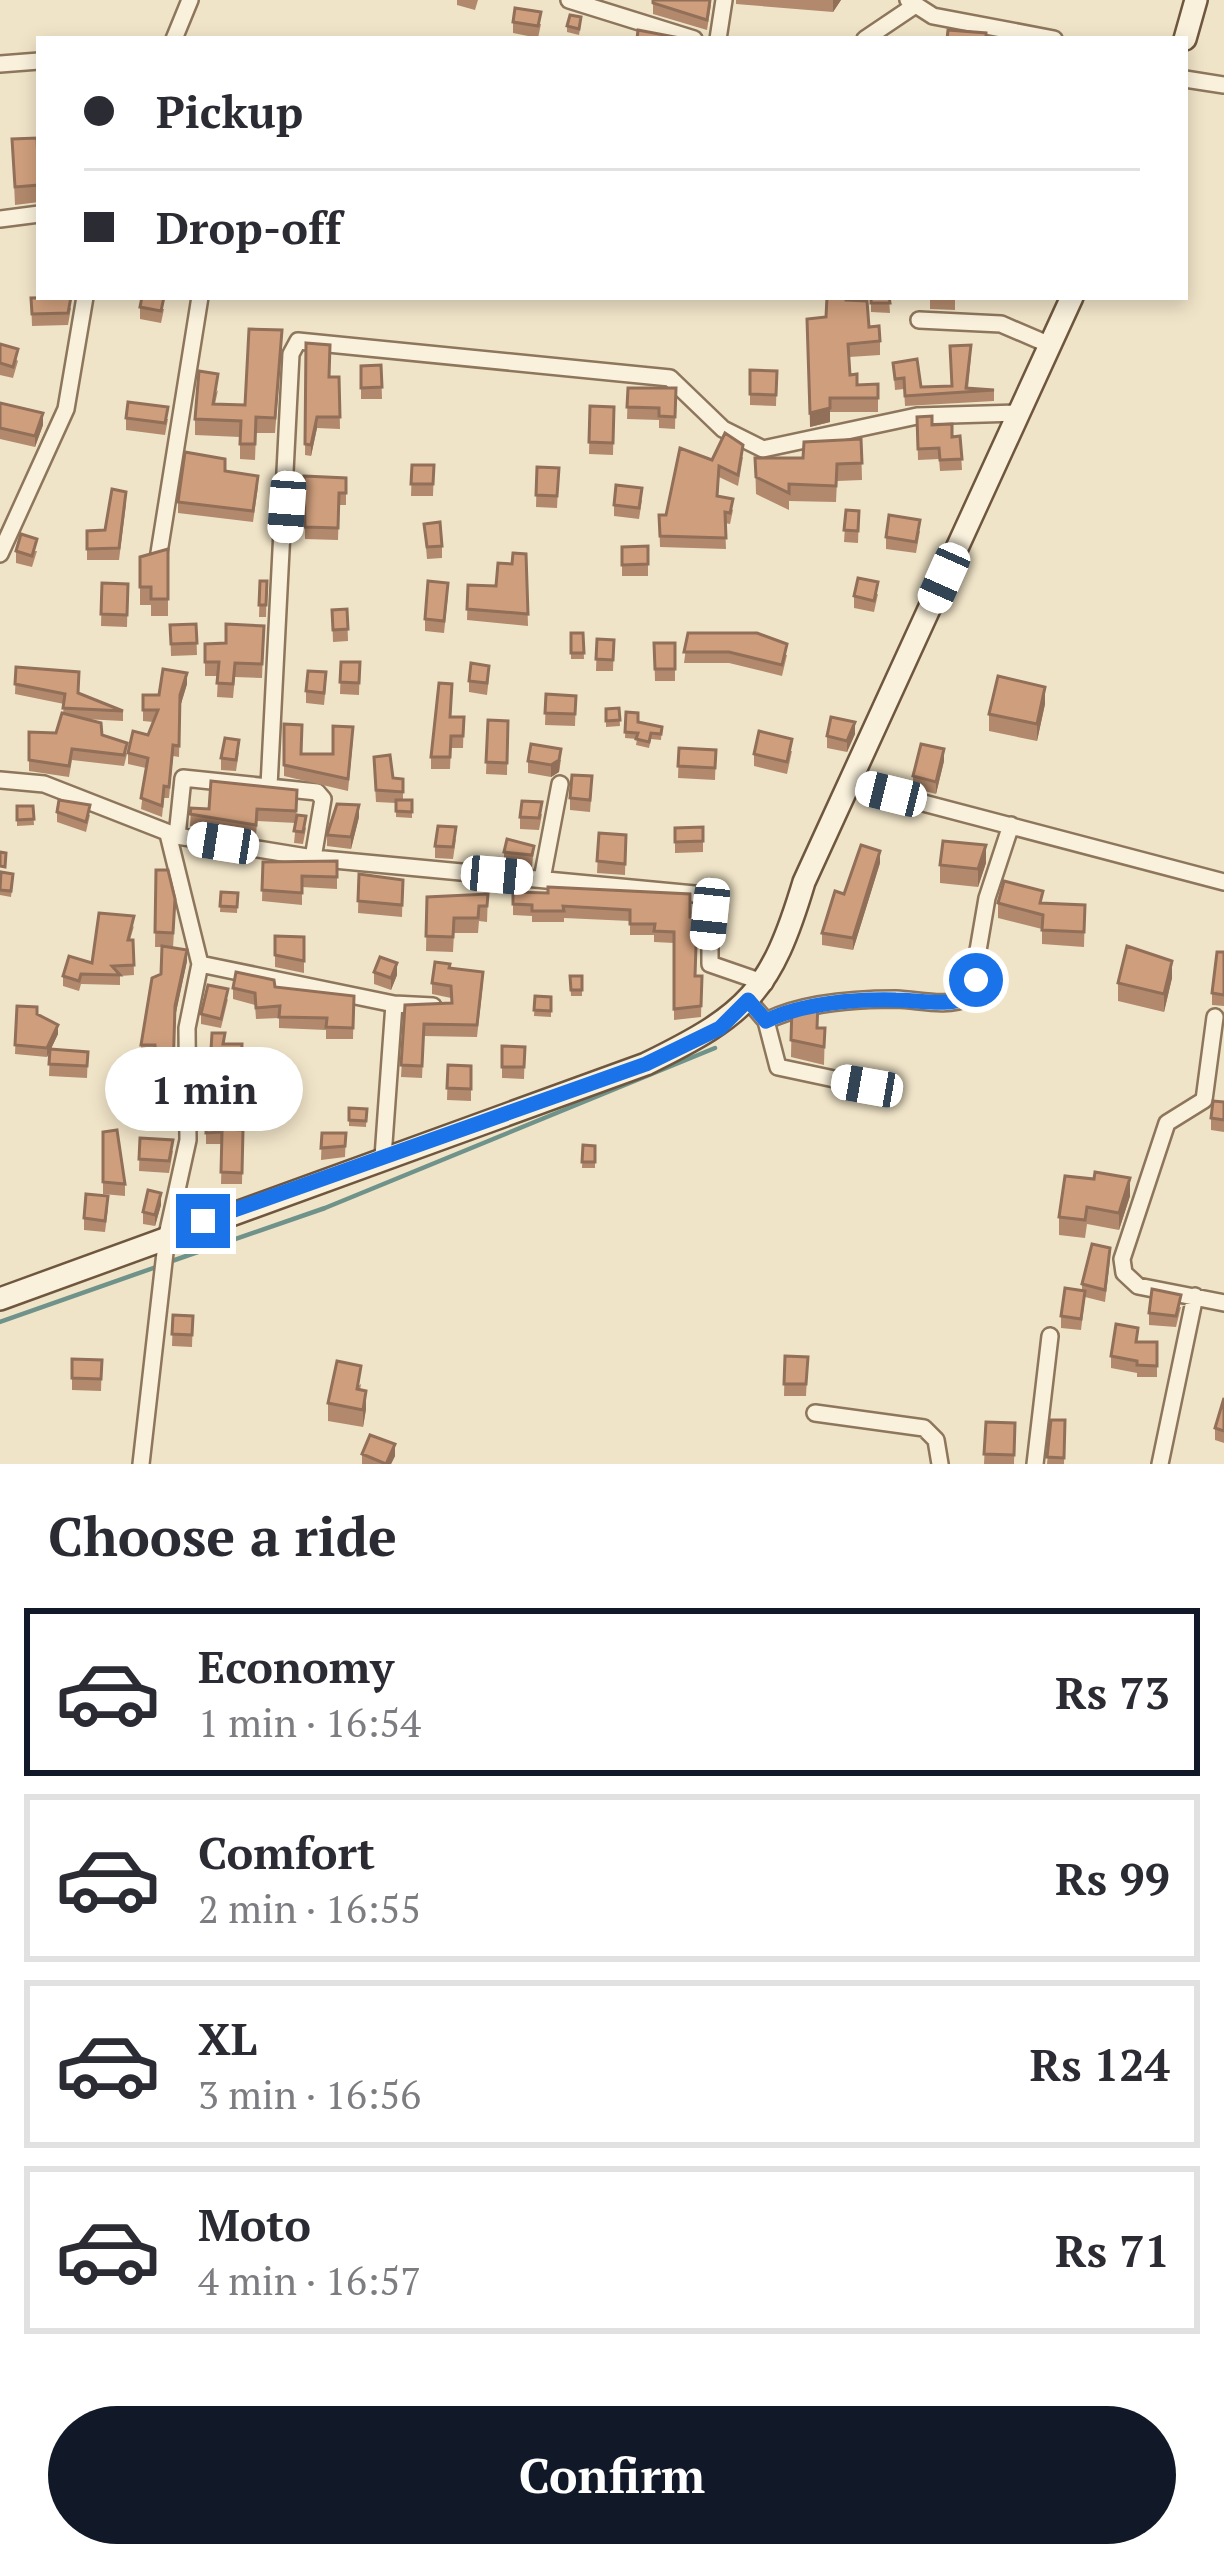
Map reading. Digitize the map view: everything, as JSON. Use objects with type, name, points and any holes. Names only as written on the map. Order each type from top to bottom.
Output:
[{"type":"street","points":[[175,36],[190,0]]},
{"type":"street","points":[[569,0],[684,36]]},
{"type":"street","points":[[718,36],[724,0]]},
{"type":"street","points":[[1186,36],[1196,0]]},
{"type":"street","points":[[869,36],[911,3],[933,16],[1038,36]]},
{"type":"street","points":[[629,36],[633,20]]},
{"type":"street","points":[[0,64],[36,61]]},
{"type":"street","points":[[1188,79],[1224,85]]},
{"type":"street","points":[[0,219],[36,214]]},
{"type":"street","points":[[0,554],[66,409],[84,300]]},
{"type":"street","points":[[158,559],[200,300]]},
{"type":"street","points":[[0,1299],[646,1064],[720,1028],[765,983],[850,784],[1071,300]]},
{"type":"street","points":[[919,320],[1001,324],[1050,345]]},
{"type":"street","points":[[269,786],[291,354],[298,341],[674,379],[723,429],[763,449],[917,416],[1018,413]]},
{"type":"street","points":[[141,1464],[167,1235],[188,1140],[187,1028],[200,964],[173,835],[183,778],[322,796],[314,858]]},
{"type":"street","points":[[0,780],[44,784],[173,835],[314,858],[704,895],[710,902],[710,964],[765,983]]},
{"type":"street","points":[[542,879],[560,784]]},
{"type":"street","points":[[850,784],[1224,882]]},
{"type":"street","points":[[766,1021],[804,1008],[878,999],[951,1003],[970,997],[987,898],[1011,825]]},
{"type":"street","points":[[200,964],[394,1004],[442,1006]]},
{"type":"street","points":[[748,1000],[766,1021],[778,1067],[867,1086]]},
{"type":"street","points":[[382,1157],[394,1004]]},
{"type":"street","points":[[1215,1017],[1204,1100],[1167,1124],[1122,1259],[1130,1282],[1224,1303]]},
{"type":"street","points":[[1160,1464],[1195,1297]]},
{"type":"street","points":[[1035,1464],[1049,1336]]},
{"type":"street","points":[[815,1413],[923,1428],[936,1440],[940,1464]]},
{"type":"building","points":[[710,0],[707,20],[653,3]]},
{"type":"building","points":[[515,8],[541,12],[538,26],[513,22]]},
{"type":"building","points":[[570,15],[581,17],[579,29],[567,26]]},
{"type":"building","points":[[638,30],[669,36],[637,36]]},
{"type":"building","points":[[948,30],[986,33],[986,36],[947,36]]},
{"type":"building","points":[[36,138],[36,185],[15,187],[12,139]]},
{"type":"building","points":[[31,298],[70,300],[68,313],[32,314]]},
{"type":"building","points":[[141,300],[163,300],[161,311],[140,307]]},
{"type":"building","points":[[827,300],[867,301],[869,327],[879,326],[880,341],[848,344],[850,375],[857,374],[857,385],[878,384],[878,398],[830,398],[830,408],[810,413],[807,319],[826,317]]},
{"type":"building","points":[[249,329],[282,330],[275,418],[256,417],[255,444],[240,444],[241,421],[195,419],[199,371],[218,374],[213,404],[245,405]]},
{"type":"building","points":[[306,343],[330,345],[329,377],[339,377],[340,417],[317,417],[311,445],[305,444]]},
{"type":"building","points":[[0,344],[18,349],[13,367],[0,363]]},
{"type":"building","points":[[971,345],[966,388],[994,390],[905,396],[904,378],[895,379],[893,363],[917,359],[921,387],[952,386],[950,346]]},
{"type":"building","points":[[381,365],[382,387],[361,388],[361,366]]},
{"type":"building","points":[[750,370],[777,371],[776,395],[750,394]]},
{"type":"building","points":[[628,388],[676,388],[675,417],[659,416],[659,408],[627,407]]},
{"type":"building","points":[[128,402],[168,407],[165,423],[126,418]]},
{"type":"building","points":[[0,403],[43,413],[35,436],[0,428]]},
{"type":"building","points":[[590,406],[614,407],[613,443],[589,442]]},
{"type":"building","points":[[932,416],[932,425],[952,424],[952,437],[960,436],[962,459],[940,460],[939,448],[918,449],[917,417]]},
{"type":"building","points":[[725,433],[743,445],[738,475],[719,466],[717,496],[733,499],[730,513],[725,512],[726,538],[660,536],[659,515],[666,515],[680,448],[712,460]]},
{"type":"building","points":[[861,439],[862,463],[837,464],[836,486],[789,484],[789,493],[756,477],[755,458],[803,458],[804,442]]},
{"type":"building","points":[[185,452],[225,459],[225,471],[258,476],[253,511],[178,502]]},
{"type":"building","points":[[412,465],[434,465],[433,484],[411,484]]},
{"type":"building","points":[[537,467],[559,468],[557,496],[536,495]]},
{"type":"building","points":[[304,476],[346,478],[346,493],[339,493],[338,528],[305,527]]},
{"type":"building","points":[[616,485],[642,488],[639,508],[614,505]]},
{"type":"building","points":[[112,489],[126,492],[119,548],[87,549],[87,531],[105,530]]},
{"type":"building","points":[[846,510],[859,511],[858,531],[844,530]]},
{"type":"building","points":[[889,515],[920,520],[916,542],[886,537]]},
{"type":"building","points":[[440,522],[442,546],[427,547],[424,524]]},
{"type":"building","points":[[21,534],[37,539],[32,556],[16,551]]},
{"type":"building","points":[[648,546],[648,564],[622,565],[622,547]]},
{"type":"building","points":[[168,549],[168,599],[151,599],[151,587],[140,587],[140,557]]},
{"type":"building","points":[[513,553],[526,554],[528,614],[467,609],[468,585],[496,586],[498,563],[512,564]]},
{"type":"building","points":[[858,578],[878,582],[874,601],[854,596]]},
{"type":"building","points":[[260,581],[267,581],[266,605],[259,605]]},
{"type":"building","points":[[428,581],[448,583],[444,621],[425,619]]},
{"type":"building","points":[[102,583],[128,584],[127,615],[101,614]]},
{"type":"building","points":[[347,609],[348,629],[333,630],[332,610]]},
{"type":"building","points":[[196,624],[197,643],[171,644],[170,625]]},
{"type":"building","points":[[226,624],[264,626],[262,664],[235,663],[233,684],[217,683],[219,662],[205,662],[205,644],[226,643]]},
{"type":"building","points":[[571,633],[583,633],[584,653],[571,653]]},
{"type":"building","points":[[688,633],[757,633],[787,644],[782,665],[729,652],[684,652]]},
{"type":"building","points":[[597,639],[614,640],[613,660],[596,659]]},
{"type":"building","points":[[654,643],[675,643],[675,669],[655,669]]},
{"type":"building","points":[[341,662],[360,662],[359,683],[340,682]]},
{"type":"building","points":[[471,663],[489,666],[487,683],[469,681]]},
{"type":"building","points":[[16,667],[79,672],[78,693],[123,711],[63,708],[65,694],[15,684]]},
{"type":"building","points":[[163,669],[187,673],[180,695],[179,746],[173,745],[162,806],[141,798],[148,758],[128,753],[133,731],[148,735],[158,710],[143,710],[143,695],[159,695]]},
{"type":"building","points":[[308,671],[326,672],[324,693],[306,691]]},
{"type":"building","points":[[998,676],[1045,687],[1037,724],[989,714]]},
{"type":"building","points":[[439,683],[452,684],[450,717],[464,717],[463,736],[451,736],[450,757],[431,757]]},
{"type":"building","points":[[546,694],[576,696],[575,714],[545,713]]},
{"type":"building","points":[[619,708],[620,720],[606,721],[606,709]]},
{"type":"building","points":[[626,712],[638,713],[638,722],[662,727],[661,734],[651,733],[649,742],[636,739],[638,733],[625,732]]},
{"type":"building","points":[[62,713],[101,723],[102,735],[127,743],[124,755],[72,749],[69,766],[29,760],[29,732],[56,733]]},
{"type":"building","points":[[831,717],[855,722],[847,741],[827,736]]},
{"type":"building","points":[[488,720],[508,721],[507,763],[486,762]]},
{"type":"building","points":[[284,724],[302,725],[301,754],[333,754],[333,726],[353,727],[348,779],[284,765]]},
{"type":"building","points":[[759,731],[792,739],[787,762],[754,754]]},
{"type":"building","points":[[225,738],[239,740],[236,760],[221,758]]},
{"type":"building","points":[[531,744],[561,749],[559,760],[551,765],[528,761]]},
{"type":"building","points":[[921,744],[944,749],[936,782],[913,776]]},
{"type":"building","points":[[679,748],[716,750],[715,768],[678,766]]},
{"type":"building","points":[[390,755],[393,778],[403,779],[403,792],[376,790],[374,757]]},
{"type":"building","points":[[572,775],[592,776],[590,800],[570,798]]},
{"type":"building","points":[[211,781],[297,790],[296,811],[257,809],[256,825],[190,814],[191,808],[209,809]]},
{"type":"building","points":[[59,800],[90,805],[86,822],[57,812]]},
{"type":"building","points":[[396,800],[412,800],[412,812],[396,811]]},
{"type":"building","points":[[522,801],[542,802],[539,818],[520,817]]},
{"type":"building","points":[[337,804],[359,805],[351,837],[327,835]]},
{"type":"building","points":[[17,806],[33,806],[34,819],[17,820]]},
{"type":"building","points":[[297,815],[306,816],[303,832],[294,831]]},
{"type":"building","points":[[438,826],[456,827],[453,847],[435,846]]},
{"type":"building","points":[[703,827],[703,841],[675,842],[675,828]]},
{"type":"building","points":[[599,833],[626,835],[625,864],[597,861]]},
{"type":"building","points":[[507,839],[534,846],[532,855],[504,852]]},
{"type":"building","points":[[943,841],[986,845],[978,869],[940,865]]},
{"type":"building","points":[[861,845],[880,851],[853,938],[822,933],[835,891],[844,894]]},
{"type":"building","points":[[337,861],[337,877],[302,876],[302,893],[262,890],[263,862]]},
{"type":"building","points":[[156,870],[168,870],[175,899],[173,933],[155,932]]},
{"type":"building","points":[[1,872],[13,874],[11,891],[0,890]]},
{"type":"building","points":[[359,874],[403,880],[402,905],[358,901]]},
{"type":"building","points":[[1004,881],[1043,891],[1040,903],[1085,905],[1084,932],[1042,930],[1043,915],[998,903]]},
{"type":"building","points":[[548,887],[690,894],[690,917],[697,917],[695,976],[702,976],[701,1006],[674,1009],[674,932],[654,931],[655,924],[630,924],[630,910],[563,906],[564,911],[532,911],[532,905],[513,904],[513,892],[548,893]]},
{"type":"building","points":[[221,892],[238,893],[237,907],[220,906]]},
{"type":"building","points":[[488,894],[487,906],[479,906],[478,918],[454,918],[453,937],[426,936],[427,897]]},
{"type":"building","points":[[99,913],[134,916],[128,940],[133,940],[134,965],[112,966],[120,975],[81,974],[79,981],[63,976],[69,956],[92,963]]},
{"type":"building","points":[[275,936],[304,937],[304,961],[275,955]]},
{"type":"building","points":[[162,946],[187,950],[175,1006],[173,1073],[157,1071],[155,1045],[141,1045],[152,978],[161,974]]},
{"type":"building","points":[[1127,946],[1172,961],[1164,994],[1118,983]]},
{"type":"building","points":[[1217,952],[1224,952],[1224,995],[1212,993]]},
{"type":"building","points":[[380,957],[397,963],[391,978],[374,972]]},
{"type":"building","points":[[435,962],[483,972],[477,1025],[424,1024],[422,1066],[401,1065],[405,1005],[452,1003],[451,986],[432,983]]},
{"type":"building","points":[[236,972],[274,980],[275,987],[354,996],[353,1028],[326,1027],[327,1018],[279,1017],[280,1006],[256,1008],[255,993],[233,988]]},
{"type":"building","points":[[570,976],[582,976],[582,990],[571,990]]},
{"type":"building","points":[[208,985],[228,989],[221,1019],[201,1014]]},
{"type":"building","points":[[535,996],[551,997],[551,1011],[534,1010]]},
{"type":"building","points":[[818,1001],[817,1028],[825,1028],[824,1047],[791,1040],[792,1006]]},
{"type":"building","points":[[17,1006],[37,1007],[37,1014],[58,1025],[47,1048],[15,1045]]},
{"type":"building","points":[[212,1033],[225,1033],[223,1044],[242,1044],[241,1066],[231,1066],[229,1129],[243,1130],[242,1173],[221,1172],[222,1132],[206,1133]]},
{"type":"building","points":[[502,1046],[525,1047],[524,1067],[502,1067]]},
{"type":"building","points":[[50,1049],[88,1052],[87,1066],[49,1064]]},
{"type":"building","points":[[448,1065],[471,1066],[471,1089],[447,1088]]},
{"type":"building","points":[[163,1077],[176,1077],[176,1107],[138,1111],[139,1093],[162,1095]]},
{"type":"building","points":[[1213,1101],[1224,1102],[1224,1120],[1211,1118]]},
{"type":"building","points":[[349,1108],[367,1109],[366,1121],[349,1120]]},
{"type":"building","points":[[117,1130],[125,1184],[103,1182],[103,1132]]},
{"type":"building","points":[[322,1133],[346,1133],[345,1146],[321,1148]]},
{"type":"building","points":[[140,1138],[173,1140],[169,1161],[139,1159]]},
{"type":"building","points":[[583,1145],[595,1146],[595,1162],[582,1162]]},
{"type":"building","points":[[1095,1172],[1130,1178],[1119,1213],[1087,1207],[1085,1220],[1059,1217],[1065,1176],[1094,1179]]},
{"type":"building","points":[[148,1190],[161,1193],[155,1215],[143,1212]]},
{"type":"building","points":[[86,1194],[108,1196],[105,1221],[84,1218]]},
{"type":"building","points":[[1092,1244],[1110,1248],[1105,1290],[1082,1284]]},
{"type":"building","points":[[1065,1288],[1085,1291],[1081,1319],[1061,1316]]},
{"type":"building","points":[[1152,1289],[1181,1295],[1176,1316],[1149,1313]]},
{"type":"building","points":[[173,1315],[193,1316],[192,1335],[172,1334]]},
{"type":"building","points":[[1116,1324],[1138,1328],[1136,1342],[1157,1342],[1157,1366],[1111,1356]]},
{"type":"building","points":[[785,1356],[808,1357],[806,1384],[784,1384]]},
{"type":"building","points":[[72,1359],[102,1360],[101,1379],[72,1378]]},
{"type":"building","points":[[337,1361],[361,1366],[357,1389],[366,1391],[363,1410],[328,1403]]},
{"type":"building","points":[[1224,1398],[1224,1431],[1215,1428]]},
{"type":"building","points":[[1051,1420],[1065,1420],[1064,1458],[1047,1457]]},
{"type":"building","points":[[986,1422],[1015,1423],[1014,1455],[984,1454]]},
{"type":"building","points":[[370,1435],[395,1444],[386,1464],[362,1454]]},
{"type":"waterway","points":[[169,1262],[325,1208],[715,1048]]},
{"type":"waterway","points":[[0,1322],[159,1266]]},
{"type":"route","points":[[203,1221],[646,1064],[720,1028],[748,1000],[766,1021],[804,1008],[878,999],[951,1003],[970,997],[976,980]]}]
